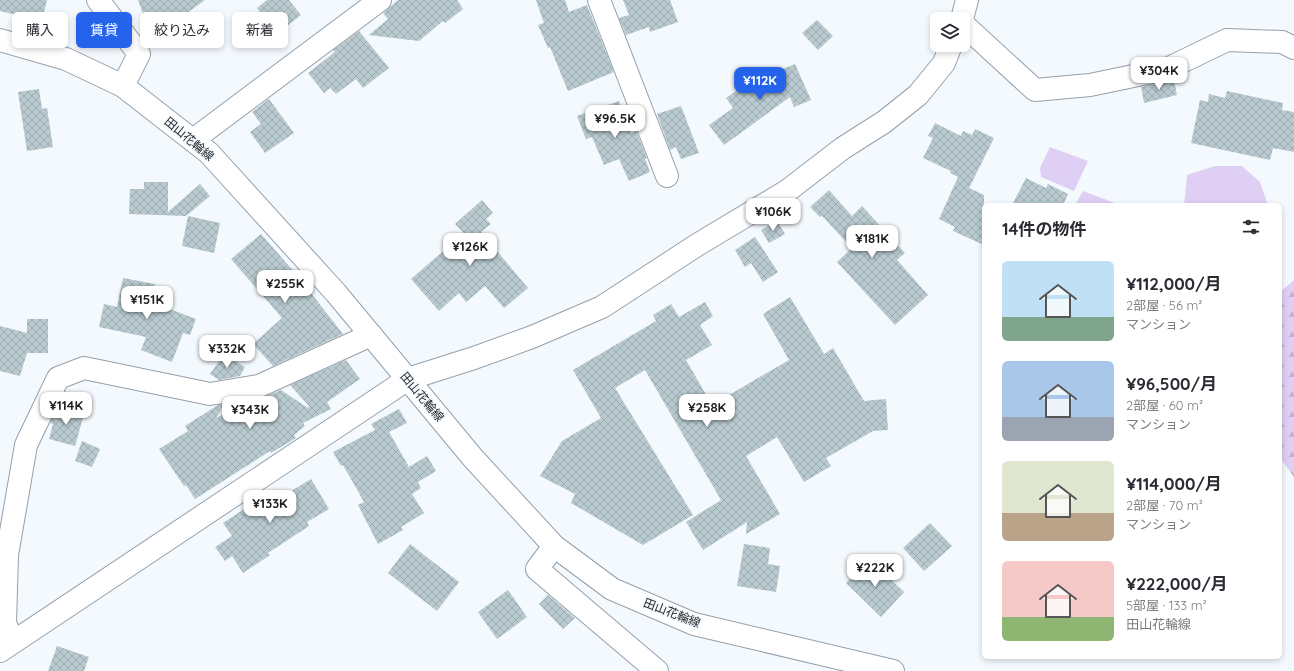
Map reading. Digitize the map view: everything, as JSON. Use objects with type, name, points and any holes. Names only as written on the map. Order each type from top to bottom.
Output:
[{"type":"street","points":[[98,0],[139,54],[123,86]]},
{"type":"street","points":[[193,140],[380,0]]},
{"type":"street","points":[[599,0],[667,176]]},
{"type":"street","points":[[964,12],[967,0]]},
{"type":"street","points":[[970,30],[1036,90],[1090,85],[1166,69],[1227,40],[1282,42],[1294,48]]},
{"type":"street","name":"田山花輪線","points":[[0,40],[66,59],[123,86],[209,153],[336,293],[473,458],[554,546],[612,589],[694,624],[893,671]]},
{"type":"street","points":[[6,647],[408,379],[474,358],[532,337],[602,307],[697,245],[787,191],[843,148],[884,122],[918,95],[944,63],[948,52]]},
{"type":"street","points":[[6,647],[5,623],[8,547],[26,445],[58,378],[84,368],[210,394],[259,386],[370,335]]},
{"type":"street","points":[[554,546],[537,569],[657,671]]},
{"type":"green space","points":[[1050,147],[1088,161],[1074,191],[1041,177],[1040,168]]},
{"type":"green space","points":[[1215,166],[1242,166],[1260,182],[1267,203],[1184,203],[1187,175]]},
{"type":"green space","points":[[1083,191],[1115,203],[1076,203]]},
{"type":"green space","points":[[1294,280],[1294,477],[1282,461],[1282,290]]},
{"type":"building","points":[[0,0],[47,0],[44,12],[12,12],[12,14],[0,11]]},
{"type":"building","points":[[138,0],[205,0],[188,12],[142,12]]},
{"type":"building","points":[[267,0],[289,0],[301,15],[288,25],[288,12],[260,12],[257,8]]},
{"type":"building","points":[[398,0],[457,0],[463,9],[445,23],[443,21],[419,41],[369,35],[388,19],[383,13]]},
{"type":"building","points":[[536,0],[565,0],[569,12],[587,5],[614,72],[568,91],[550,47],[548,48],[538,25],[544,23]]},
{"type":"building","points":[[623,0],[670,0],[678,22],[650,32],[649,27],[626,35],[619,18],[629,15]]},
{"type":"building","points":[[817,20],[833,36],[818,50],[802,33]]},
{"type":"building","points":[[359,31],[389,68],[363,88],[356,79],[336,94],[330,88],[324,93],[308,73],[335,52],[333,50]]},
{"type":"building","points":[[795,64],[811,100],[794,107],[790,97],[724,145],[709,125],[733,108],[726,98],[762,73],[764,77]]},
{"type":"building","points":[[1174,80],[1177,95],[1144,103],[1141,87]]},
{"type":"building","points":[[39,89],[42,109],[47,108],[53,147],[27,151],[18,92]]},
{"type":"building","points":[[1227,91],[1283,103],[1282,110],[1294,112],[1294,152],[1273,148],[1270,160],[1191,143],[1200,100],[1208,102],[1209,94],[1225,98]]},
{"type":"building","points":[[269,99],[294,133],[265,153],[250,132],[261,124],[252,112]]},
{"type":"building","points":[[619,101],[631,133],[636,131],[647,158],[645,159],[650,172],[629,181],[619,159],[604,165],[592,137],[586,139],[577,116]]},
{"type":"building","points":[[681,106],[699,153],[681,159],[676,147],[670,150],[657,114]]},
{"type":"building","points":[[935,123],[961,136],[963,131],[972,135],[975,129],[994,138],[969,188],[984,195],[984,203],[982,203],[982,244],[953,231],[955,227],[939,219],[958,177],[950,173],[951,171],[923,158],[933,138],[928,136]]},
{"type":"building","points":[[1026,178],[1046,188],[1048,184],[1068,194],[1064,203],[1013,203]]},
{"type":"building","points":[[144,182],[168,182],[168,212],[200,184],[210,196],[186,216],[129,214],[130,189],[144,189]]},
{"type":"building","points":[[829,190],[852,216],[862,206],[905,253],[897,260],[928,295],[895,325],[837,262],[852,248],[822,216],[820,217],[810,207]]},
{"type":"building","points":[[482,200],[493,213],[486,219],[491,224],[481,232],[528,288],[504,308],[485,286],[466,302],[459,293],[439,311],[411,279],[464,233],[455,224]]},
{"type":"building","points":[[188,216],[220,223],[214,253],[182,246]]},
{"type":"building","points":[[777,221],[785,234],[769,243],[761,230]]},
{"type":"building","points":[[261,234],[296,274],[343,334],[273,366],[253,344],[282,318],[231,259]]},
{"type":"building","points":[[755,237],[778,272],[763,282],[751,263],[745,267],[735,250]]},
{"type":"building","points":[[123,278],[155,284],[151,302],[196,319],[190,335],[183,333],[172,362],[141,350],[146,337],[99,327],[104,304],[117,307]]},
{"type":"building","points":[[790,297],[824,354],[833,348],[864,401],[886,399],[888,430],[873,431],[826,458],[831,466],[804,482],[777,437],[746,456],[780,514],[746,534],[747,522],[703,550],[686,522],[721,500],[645,370],[615,388],[693,515],[643,545],[571,503],[575,494],[540,476],[562,441],[601,418],[573,370],[656,321],[653,315],[671,304],[679,317],[705,302],[713,316],[700,325],[712,345],[686,360],[712,405],[789,360],[763,314]]},
{"type":"building","points":[[27,319],[48,319],[48,353],[27,353],[20,376],[0,371],[0,326],[27,333]]},
{"type":"building","points":[[224,354],[245,367],[240,376],[219,380],[210,374]]},
{"type":"building","points":[[346,360],[360,379],[327,402],[331,409],[303,423],[305,426],[294,435],[296,438],[271,453],[270,451],[195,499],[186,485],[184,486],[159,449],[188,431],[185,426],[218,405],[224,404],[216,418],[251,400],[264,397],[281,390],[308,408],[309,406],[290,385]]},
{"type":"building","points":[[58,407],[84,414],[75,446],[49,439],[53,424],[50,423]]},
{"type":"building","points":[[399,409],[407,423],[389,432],[409,467],[427,456],[436,471],[418,482],[421,488],[412,494],[424,513],[401,527],[403,530],[378,544],[358,505],[364,502],[343,465],[341,466],[333,452],[375,430],[371,424]]},
{"type":"building","points":[[82,441],[100,449],[92,467],[75,461]]},
{"type":"building","points":[[311,479],[329,509],[307,522],[309,526],[268,553],[270,555],[243,573],[232,556],[225,561],[215,547],[232,536],[223,523],[273,490],[278,499]]},
{"type":"building","points":[[930,523],[952,546],[924,571],[903,548]]},
{"type":"building","points":[[410,544],[459,582],[437,611],[388,573]]},
{"type":"building","points":[[744,544],[770,548],[768,564],[780,566],[776,592],[737,586]]},
{"type":"building","points":[[869,559],[904,592],[881,617],[846,583]]},
{"type":"building","points":[[508,590],[527,617],[497,639],[478,612]]},
{"type":"building","points":[[548,595],[575,618],[563,629],[539,604]]},
{"type":"building","points":[[57,646],[89,657],[84,671],[48,671]]}]
